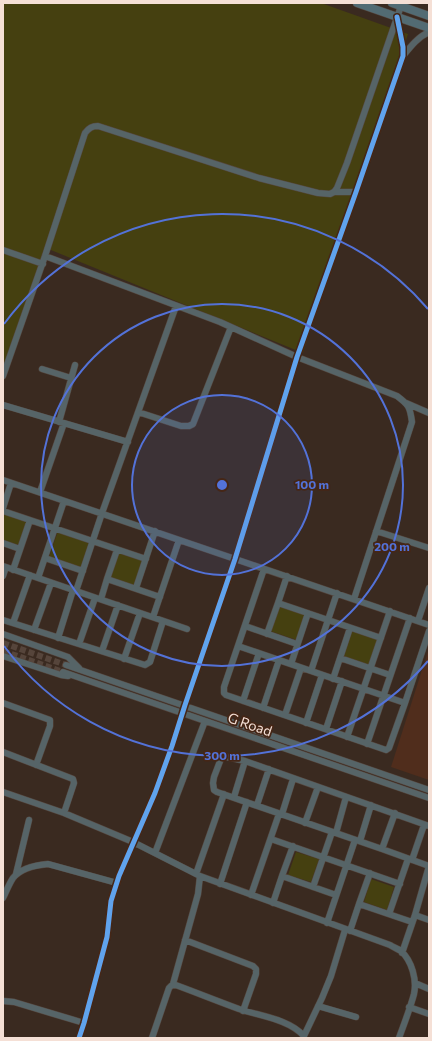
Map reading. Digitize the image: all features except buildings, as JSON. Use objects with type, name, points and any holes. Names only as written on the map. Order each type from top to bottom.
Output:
[{"type":"main road","points":[[357,3],[429,28]]},
{"type":"main road","points":[[392,3],[429,16]]},
{"type":"street","points":[[334,192],[347,163],[401,6]]},
{"type":"street","points":[[397,17],[404,56]]},
{"type":"street","points":[[79,1038],[107,937],[111,901],[133,842],[155,793],[172,746],[235,558],[297,357],[404,56],[415,42],[424,34],[429,32]]},
{"type":"street","points":[[3,376],[43,264],[85,133],[92,126],[98,126],[258,178],[318,193],[330,194],[334,192],[356,192]]},
{"type":"street","points":[[3,250],[43,264]]},
{"type":"street","points":[[45,256],[231,327],[297,357],[397,396],[406,403],[429,413]]},
{"type":"street","points":[[58,638],[176,306]]},
{"type":"street","points":[[138,412],[181,426],[189,426],[193,424],[231,327]]},
{"type":"street","points":[[40,492],[61,423],[75,365]]},
{"type":"street","points":[[42,369],[72,378]]},
{"type":"street","points":[[354,599],[412,422],[411,410],[406,403]]},
{"type":"street","points":[[3,405],[128,442]]},
{"type":"street","points":[[3,480],[429,625]]},
{"type":"street","points":[[11,482],[3,510],[146,559]]},
{"type":"street","points":[[38,578],[64,500]]},
{"type":"street","points":[[13,570],[30,520]]},
{"type":"street","points":[[136,588],[155,531]]},
{"type":"street","points":[[376,531],[429,548]]},
{"type":"street","points":[[153,617],[179,540]]},
{"type":"street","points":[[3,543],[20,549]]},
{"type":"street","points":[[80,644],[107,579],[117,550]]},
{"type":"street","points":[[45,558],[83,571]]},
{"type":"street","points":[[3,576],[5,567],[187,629]]},
{"type":"street","points":[[264,569],[224,687],[226,695],[383,750],[388,749],[429,631]]},
{"type":"street","points":[[13,623],[30,575]]},
{"type":"street","points":[[267,634],[287,576]]},
{"type":"street","points":[[107,579],[160,597]]},
{"type":"street","points":[[34,630],[51,583]]},
{"type":"street","points":[[418,621],[429,588]]},
{"type":"street","points":[[311,671],[337,593]]},
{"type":"street","points":[[278,603],[381,638]]},
{"type":"street","points":[[102,652],[118,605]]},
{"type":"street","points":[[347,737],[390,611]]},
{"type":"street","points":[[124,659],[140,613]]},
{"type":"street","points":[[290,664],[308,613]]},
{"type":"street","points":[[367,744],[410,618]]},
{"type":"street","points":[[3,620],[145,665],[150,662],[163,621]]},
{"type":"street","points":[[245,626],[297,644]]},
{"type":"street","points":[[333,679],[350,628]]},
{"type":"street","points":[[3,634],[68,657],[80,670]]},
{"type":"street","points":[[238,646],[405,703]]},
{"type":"street","points":[[243,701],[259,653]]},
{"type":"street","points":[[3,656],[61,676],[76,676]]},
{"type":"street","points":[[340,658],[390,675]]},
{"type":"street","points":[[263,708],[279,660]]},
{"type":"street","name":"G Road","points":[[66,665],[429,790]]},
{"type":"street","points":[[285,715],[301,668]]},
{"type":"street","name":"G Road","points":[[63,672],[429,798]]},
{"type":"street","points":[[306,723],[322,675]]},
{"type":"street","points":[[326,729],[342,682]]},
{"type":"street","points":[[4,705],[50,720],[50,726],[36,765]]},
{"type":"street","points":[[155,853],[205,721]]},
{"type":"street","points":[[3,752],[71,778],[74,783],[64,813]]},
{"type":"street","points":[[389,914],[410,859],[426,825],[245,761],[222,756],[214,777],[213,787],[217,792],[257,805],[305,823],[334,832],[358,841],[382,849],[410,859],[429,866],[402,953]]},
{"type":"street","points":[[234,797],[245,761]]},
{"type":"street","points":[[257,805],[269,770]]},
{"type":"street","points":[[251,895],[293,779]]},
{"type":"street","points":[[305,823],[318,787]]},
{"type":"street","points":[[3,792],[64,813],[133,842],[198,875],[220,884],[390,945],[401,951],[412,970],[415,984],[414,993],[399,1038]]},
{"type":"street","points":[[152,1038],[169,988],[173,984],[198,894],[198,875],[224,794]]},
{"type":"street","points":[[313,887],[346,797]]},
{"type":"street","points":[[220,884],[247,802]]},
{"type":"street","points":[[327,923],[347,865],[358,841],[371,805]]},
{"type":"street","points":[[382,849],[395,813]]},
{"type":"street","points":[[16,874],[29,820]]},
{"type":"street","points":[[271,839],[400,884]]},
{"type":"street","points":[[273,903],[292,846]]},
{"type":"street","points":[[3,898],[16,874],[36,866],[48,864],[117,883]]},
{"type":"street","points":[[173,984],[243,1011],[278,1020],[298,1030],[303,1037],[331,976],[370,873]]},
{"type":"street","points":[[282,876],[336,895]]},
{"type":"street","points":[[422,891],[429,894]]},
{"type":"street","points":[[359,904],[412,922]]},
{"type":"street","points":[[415,915],[429,920]]},
{"type":"street","points":[[185,940],[253,966],[256,969],[256,974],[243,1011]]},
{"type":"street","points":[[415,984],[429,988]]},
{"type":"street","points":[[3,1001],[14,1002],[84,1023]]},
{"type":"street","points":[[318,1006],[356,1017]]},
{"type":"street","points":[[409,1007],[429,1014]]},
{"type":"shaded area","points":[[3,3],[321,3],[408,34],[303,353],[46,248],[3,369]]},
{"type":"shaded area","points":[[5,512],[27,520],[19,545],[3,540],[3,519]]},
{"type":"shaded area","points":[[58,531],[89,542],[81,568],[49,557]]},
{"type":"shaded area","points":[[119,553],[143,561],[134,586],[110,577]]},
{"type":"shaded area","points":[[278,606],[305,615],[297,640],[270,631]]},
{"type":"shaded area","points":[[351,630],[378,639],[370,665],[343,656]]},
{"type":"shaded area","points":[[429,648],[429,780],[391,767]]},
{"type":"shaded area","points":[[296,852],[319,859],[311,882],[288,875]]},
{"type":"shaded area","points":[[371,879],[394,887],[387,910],[364,902]]},
{"type":"tunnel","points":[[3,643],[66,665]]},
{"type":"tunnel","points":[[3,651],[63,672]]},
{"type":"cycle path","points":[[79,1038],[107,937],[111,901],[119,876],[155,793],[172,746],[235,559],[297,357],[403,56],[403,47],[397,17]]}]
